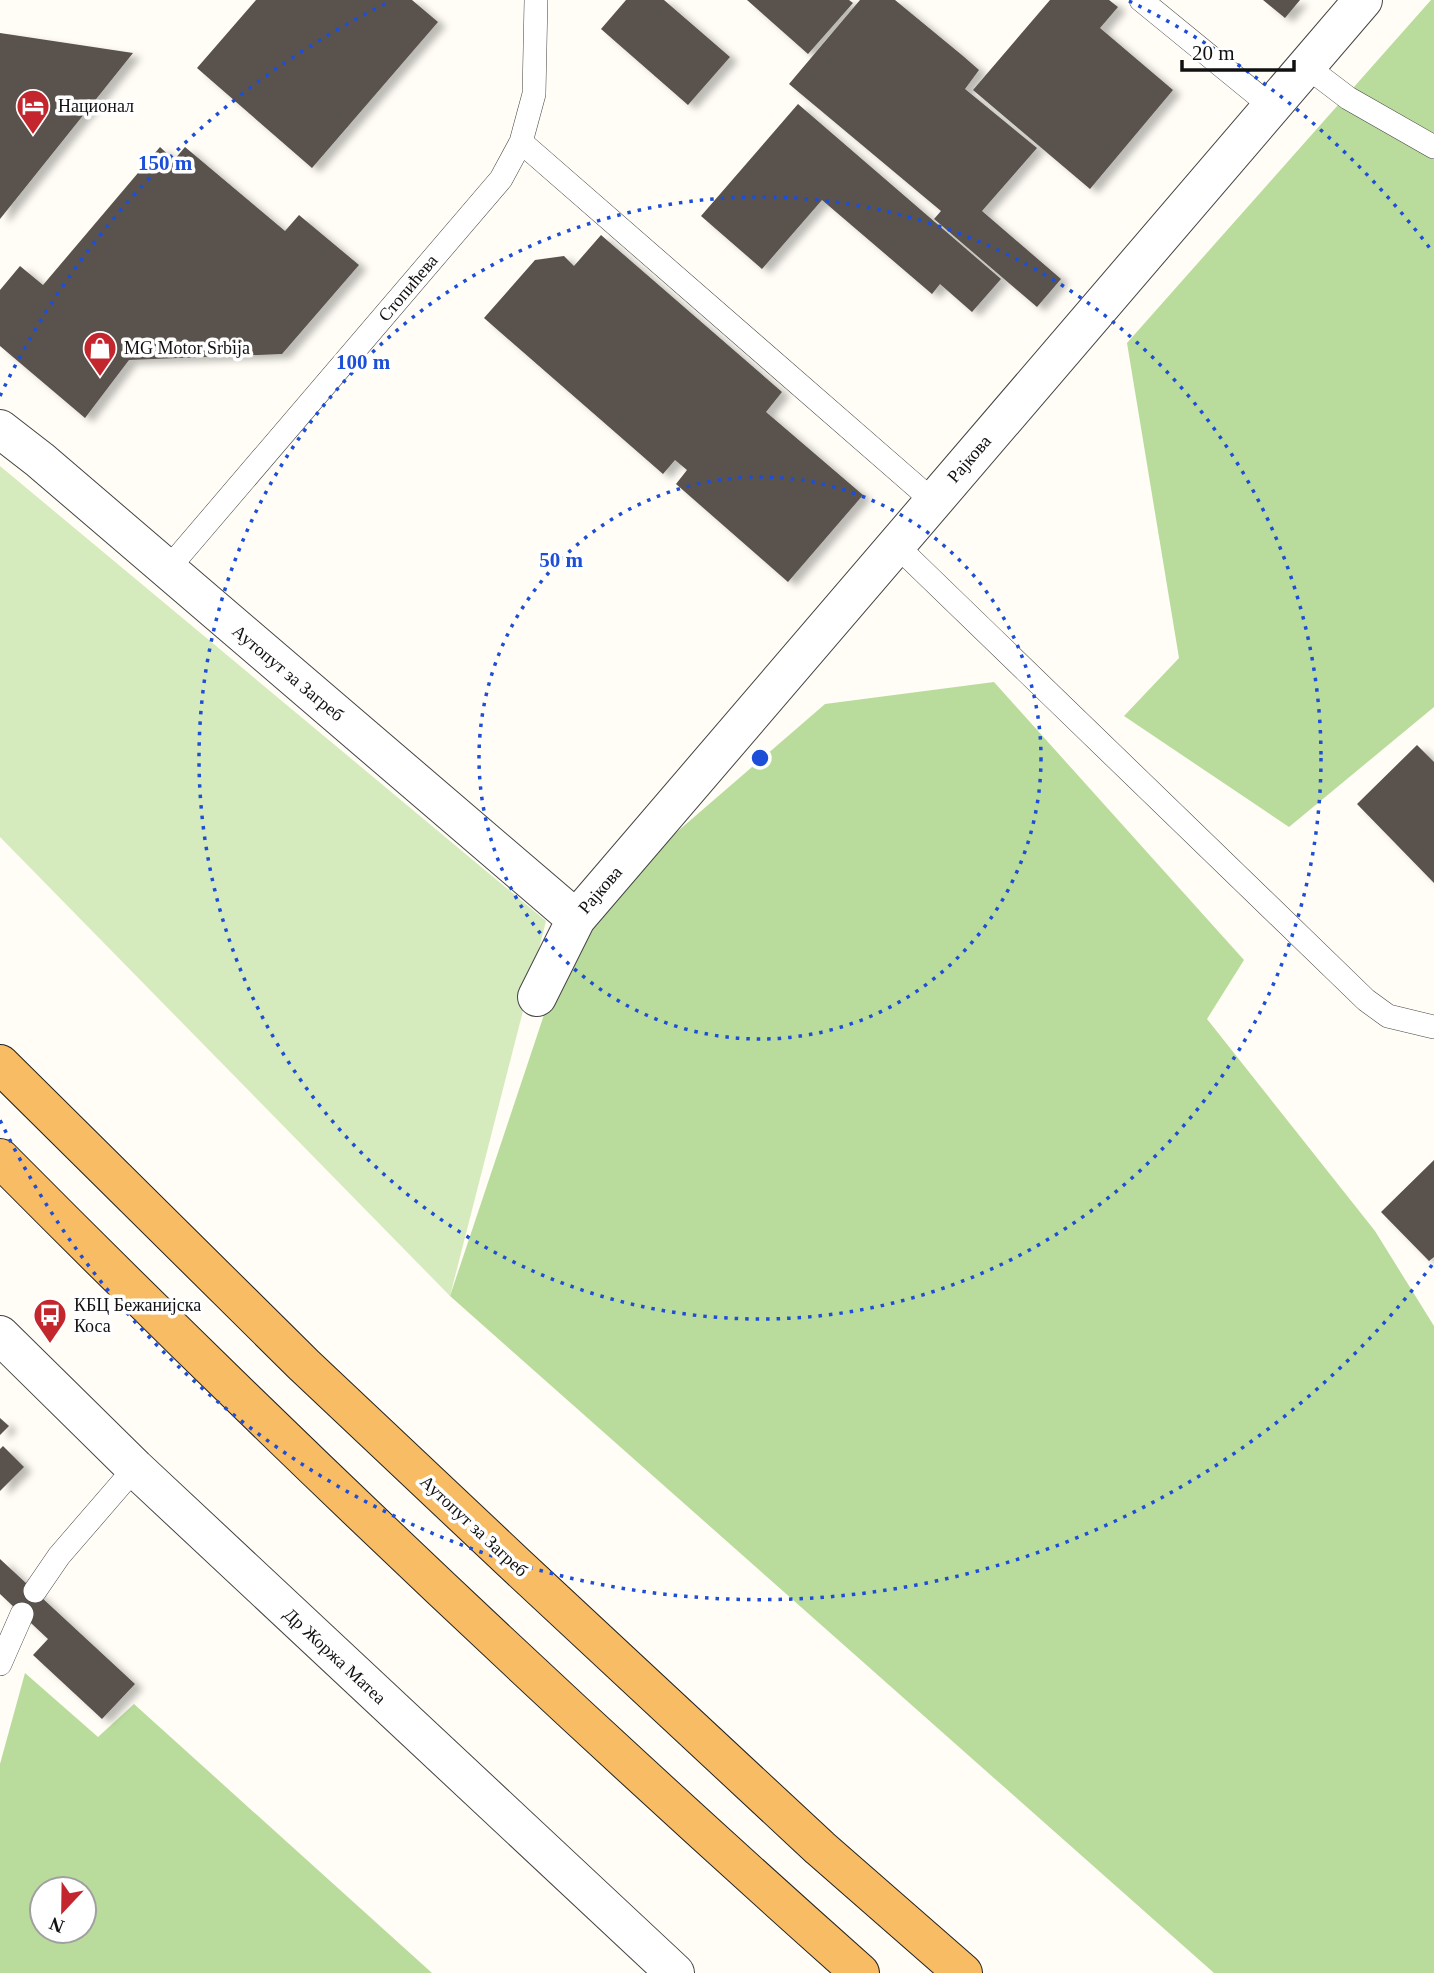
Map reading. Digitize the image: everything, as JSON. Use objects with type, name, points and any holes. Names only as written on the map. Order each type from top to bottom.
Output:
[{"type":"highway","name":"Аутопут за Загреб","points":[[0,1063],[304,1365],[820,1847],[962,1973]]},
{"type":"highway","points":[[0,1158],[309,1462],[519,1662],[860,1973]]},
{"type":"street","name":"Рајкова","points":[[537,996],[576,919],[1363,0]]},
{"type":"street","name":"Аутопут за Загреб","points":[[0,429],[50,468],[576,919]]},
{"type":"street","name":"Др Жоржа Матеа","points":[[0,1335],[135,1468],[675,1973]]},
{"type":"lane","name":"Стопићева","points":[[167,570],[501,179],[521,142],[534,94],[536,0]]},
{"type":"lane","points":[[1141,0],[1272,107]]},
{"type":"lane","points":[[1306,66],[1348,98],[1434,146]]},
{"type":"lane","points":[[521,142],[933,501]]},
{"type":"lane","points":[[896,545],[1366,1000],[1388,1016],[1434,1027]]},
{"type":"lane","points":[[36,1591],[59,1556],[135,1468]]},
{"type":"lane","points":[[0,1664],[22,1614]]},
{"type":"green space","points":[[1431,0],[1434,0],[1434,707],[1289,827],[1124,716],[1179,658],[1127,343]]},
{"type":"green space","points":[[0,466],[546,921],[450,1296],[0,837]]},
{"type":"green space","points":[[994,682],[1244,960],[1207,1019],[1375,1231],[1434,1326],[1434,1973],[1214,1973],[450,1296],[576,919],[825,704]]},
{"type":"green space","points":[[25,1673],[98,1737],[134,1704],[432,1973],[0,1973],[0,1764]]},
{"type":"building","points":[[256,0],[412,0],[438,22],[312,168],[197,68]]},
{"type":"building","points":[[626,0],[664,0],[730,57],[688,105],[601,29]]},
{"type":"building","points":[[747,0],[849,0],[853,3],[808,54]]},
{"type":"building","points":[[860,0],[895,0],[963,56],[979,70],[965,89],[1037,148],[982,211],[1061,279],[1037,307],[934,219],[941,211],[789,84]]},
{"type":"building","points":[[1050,0],[1109,0],[1118,7],[1100,28],[1173,90],[1090,189],[973,90]]},
{"type":"building","points":[[1263,0],[1300,0],[1285,18]]},
{"type":"building","name":"Национал","points":[[0,33],[133,53],[0,219]]},
{"type":"building","points":[[798,104],[1001,279],[972,312],[940,284],[932,294],[822,200],[762,269],[701,216]]},
{"type":"building","points":[[160,147],[174,160],[185,147],[285,231],[299,215],[359,265],[282,354],[129,360],[85,418],[0,346],[0,290],[20,266],[43,285]]},
{"type":"building","points":[[601,235],[782,392],[766,412],[863,495],[788,582],[676,484],[687,470],[675,460],[663,474],[484,318],[535,260],[564,256],[574,266]]},
{"type":"building","points":[[1417,745],[1434,762],[1434,883],[1357,804]]},
{"type":"building","points":[[1434,1160],[1434,1257],[1429,1261],[1381,1212]]},
{"type":"building","points":[[0,1418],[9,1426],[0,1435]]},
{"type":"building","points":[[3,1446],[24,1467],[0,1491],[0,1449]]},
{"type":"building","points":[[0,1559],[135,1684],[102,1719],[33,1655],[48,1639],[0,1594]]},
{"type":"place","name":"Национал","points":[[33,136]]},
{"type":"place","name":"MG Motor Srbija","points":[[100,378]]},
{"type":"place","name":"КБЦ Бежанијска Коса","points":[[50,1345]]}]
